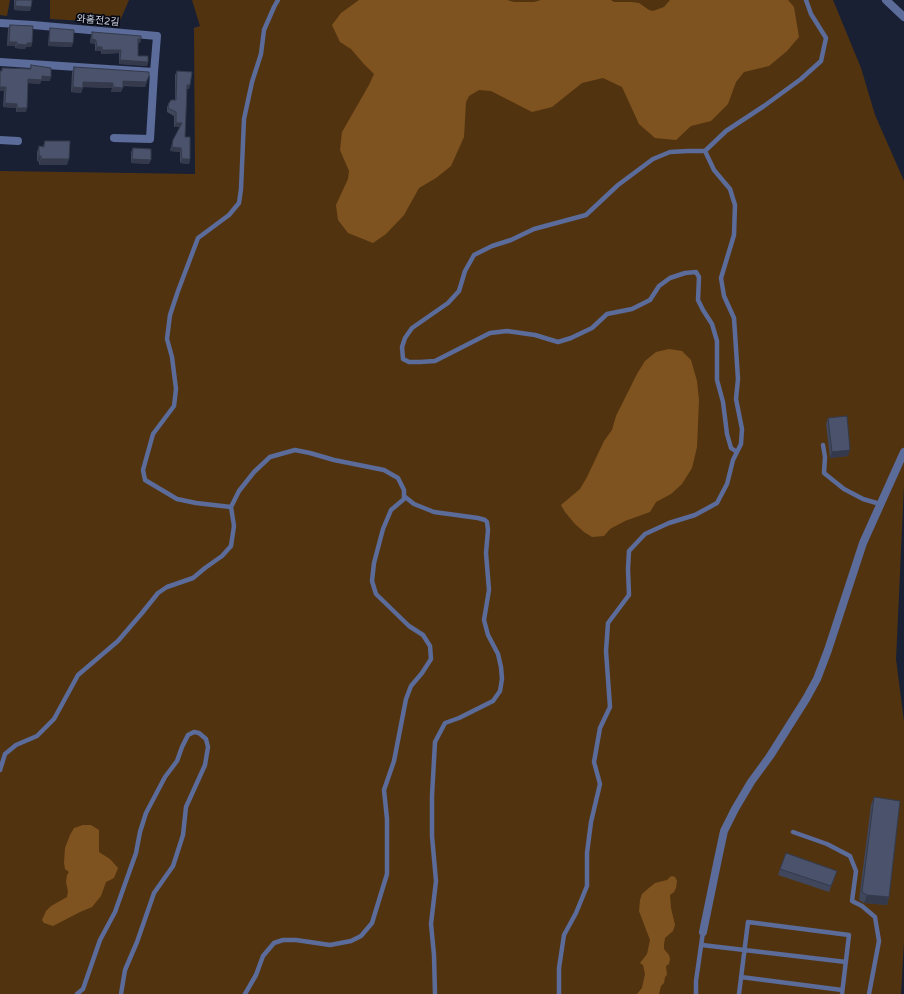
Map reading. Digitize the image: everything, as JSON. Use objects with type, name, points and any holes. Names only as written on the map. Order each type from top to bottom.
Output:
[{"type":"street","points":[[886,0],[904,18]]},
{"type":"street","name":"와흘전2길","points":[[0,24],[158,36],[154,72],[150,139],[114,138]]},
{"type":"street","points":[[0,62],[154,72]]},
{"type":"street","points":[[0,140],[18,141]]},
{"type":"street","points":[[704,932],[724,831],[751,782],[770,756],[806,699],[816,679],[828,650],[862,543],[904,452]]},
{"type":"lane","points":[[231,507],[177,499],[145,480],[143,470],[153,434],[174,406],[176,389],[172,357],[167,339],[170,315],[178,291],[198,238],[230,215],[239,203],[244,119],[252,82],[261,54],[264,30],[278,0]]},
{"type":"lane","points":[[737,452],[731,448],[727,434],[717,380],[717,341],[712,324],[698,300],[698,277],[696,272],[686,273],[670,278],[659,286],[650,300],[632,309],[607,314],[592,328],[571,338],[558,342],[535,335],[507,331],[490,333],[434,361],[420,362],[409,362],[403,359],[402,347],[405,338],[412,328],[448,303],[459,291],[465,270],[474,255],[534,229],[586,215],[618,185],[653,160],[670,152],[688,150],[705,151],[726,131],[801,79],[821,61],[826,38],[811,14],[806,0]]},
{"type":"lane","points":[[559,994],[559,968],[564,935],[576,913],[586,886],[587,853],[591,822],[600,784],[594,762],[600,728],[610,707],[606,651],[608,623],[629,595],[629,551],[645,534],[669,522],[695,515],[717,503],[727,484],[733,460],[741,444],[742,429],[736,399],[738,379],[734,318],[724,296],[721,278],[734,235],[734,205],[730,189],[714,170],[705,151]]},
{"type":"lane","points":[[823,445],[824,473],[844,488],[863,499],[880,504]]},
{"type":"lane","points":[[0,770],[5,754],[16,745],[37,736],[54,719],[78,675],[118,641],[158,593],[167,587],[193,578],[222,556],[231,546],[234,526],[231,507],[239,491],[254,472],[270,456],[295,450],[334,460],[384,470],[398,478],[404,490],[404,499],[391,510],[383,529],[374,563],[372,581],[376,594],[409,626],[423,636],[430,646],[430,659],[422,673],[411,686],[406,699],[394,761],[384,790],[387,874],[372,923],[361,936],[351,941],[330,945],[296,940],[283,940],[274,944],[263,956],[256,975],[245,994]]},
{"type":"lane","points":[[404,496],[414,504],[434,512],[478,518],[488,522],[486,553],[489,590],[484,620],[488,635],[498,654],[502,679],[500,691],[493,701],[459,718],[444,723],[435,742],[432,796],[432,836],[436,881],[431,924],[434,955],[435,994]]},
{"type":"lane","points":[[77,994],[83,989],[100,940],[115,912],[136,853],[140,832],[146,813],[165,777],[177,761],[188,735],[194,732],[199,733],[206,739],[208,747],[205,765],[186,807],[183,835],[173,866],[154,893],[137,942],[125,970],[121,994]]},
{"type":"lane","points":[[794,832],[826,844],[850,856],[856,871],[852,901],[862,906],[875,917],[879,941],[869,994]]},
{"type":"lane","points":[[739,994],[744,950],[748,922],[849,935],[842,992],[741,977]]},
{"type":"lane","points":[[696,994],[696,981],[704,932]]},
{"type":"lane","points":[[702,945],[846,962]]},
{"type":"shaded area","points":[[0,0],[10,0],[7,16],[0,15]]},
{"type":"shaded area","points":[[50,0],[129,0],[119,23],[50,19]]},
{"type":"shaded area","points":[[192,0],[833,0],[861,68],[875,115],[904,181],[904,485],[896,659],[904,722],[904,941],[901,994],[0,994],[0,171],[195,174],[194,28],[200,26]]},
{"type":"shaded area","points":[[359,0],[507,0],[514,2],[534,2],[541,0],[611,0],[614,2],[639,3],[653,11],[664,7],[670,0],[788,0],[794,7],[799,37],[787,51],[769,66],[744,72],[736,82],[728,104],[711,121],[691,126],[676,140],[655,138],[639,124],[622,87],[603,78],[582,83],[552,107],[532,112],[491,91],[479,90],[469,96],[466,102],[464,137],[451,166],[436,178],[419,188],[404,215],[386,234],[373,243],[348,233],[338,220],[336,205],[348,179],[349,171],[340,150],[342,132],[374,74],[351,49],[340,42],[332,25],[341,13]]},
{"type":"shaded area","points":[[669,349],[682,351],[691,360],[697,381],[699,400],[697,447],[692,468],[682,484],[671,494],[656,502],[650,512],[625,521],[610,529],[604,536],[592,537],[575,524],[561,505],[580,489],[587,477],[604,441],[612,430],[616,416],[637,374],[645,361],[656,352]]},
{"type":"shaded area","points":[[83,825],[91,825],[99,830],[99,852],[110,859],[118,868],[114,878],[106,882],[101,896],[92,907],[53,926],[44,923],[42,920],[46,911],[51,906],[67,897],[68,891],[66,882],[69,872],[65,869],[64,863],[65,848],[74,828]]},
{"type":"shaded area","points":[[672,876],[675,877],[677,881],[674,892],[670,895],[675,925],[673,931],[665,938],[664,949],[669,955],[670,959],[669,964],[666,966],[667,975],[661,986],[659,994],[637,994],[642,988],[645,974],[643,965],[640,963],[647,954],[650,940],[639,911],[640,900],[642,894],[655,883],[667,880]]},
{"type":"building","points":[[16,0],[32,0],[31,7],[15,6]]},
{"type":"building","points":[[10,25],[33,26],[32,43],[27,43],[27,45],[17,44],[17,42],[9,42]]},
{"type":"building","points":[[50,28],[74,30],[73,43],[49,42]]},
{"type":"building","points":[[92,32],[141,36],[141,39],[138,39],[138,56],[148,56],[148,62],[120,60],[121,50],[102,50],[102,47],[97,47],[96,40],[92,39]]},
{"type":"building","points":[[31,65],[51,68],[51,77],[42,76],[42,80],[28,79],[27,108],[17,108],[17,104],[5,103],[6,87],[0,87],[0,71],[2,71],[2,68],[31,69]]},
{"type":"building","points":[[74,67],[149,72],[149,76],[146,82],[123,81],[123,88],[113,87],[113,83],[83,82],[83,88],[73,87]]},
{"type":"building","points":[[177,71],[192,72],[190,85],[187,85],[185,137],[190,137],[190,159],[182,159],[181,148],[172,147],[173,140],[182,123],[176,123],[176,112],[168,108],[171,100],[176,100]]},
{"type":"building","points":[[45,141],[70,141],[69,159],[41,159],[41,156],[39,156],[39,146],[44,147]]},
{"type":"building","points":[[133,148],[151,149],[151,160],[132,159]]},
{"type":"building","points":[[847,416],[850,450],[832,452],[828,418]]},
{"type":"building","points":[[874,797],[900,801],[889,897],[867,895],[862,892]]},
{"type":"building","points":[[786,853],[837,871],[831,886],[780,869]]}]
